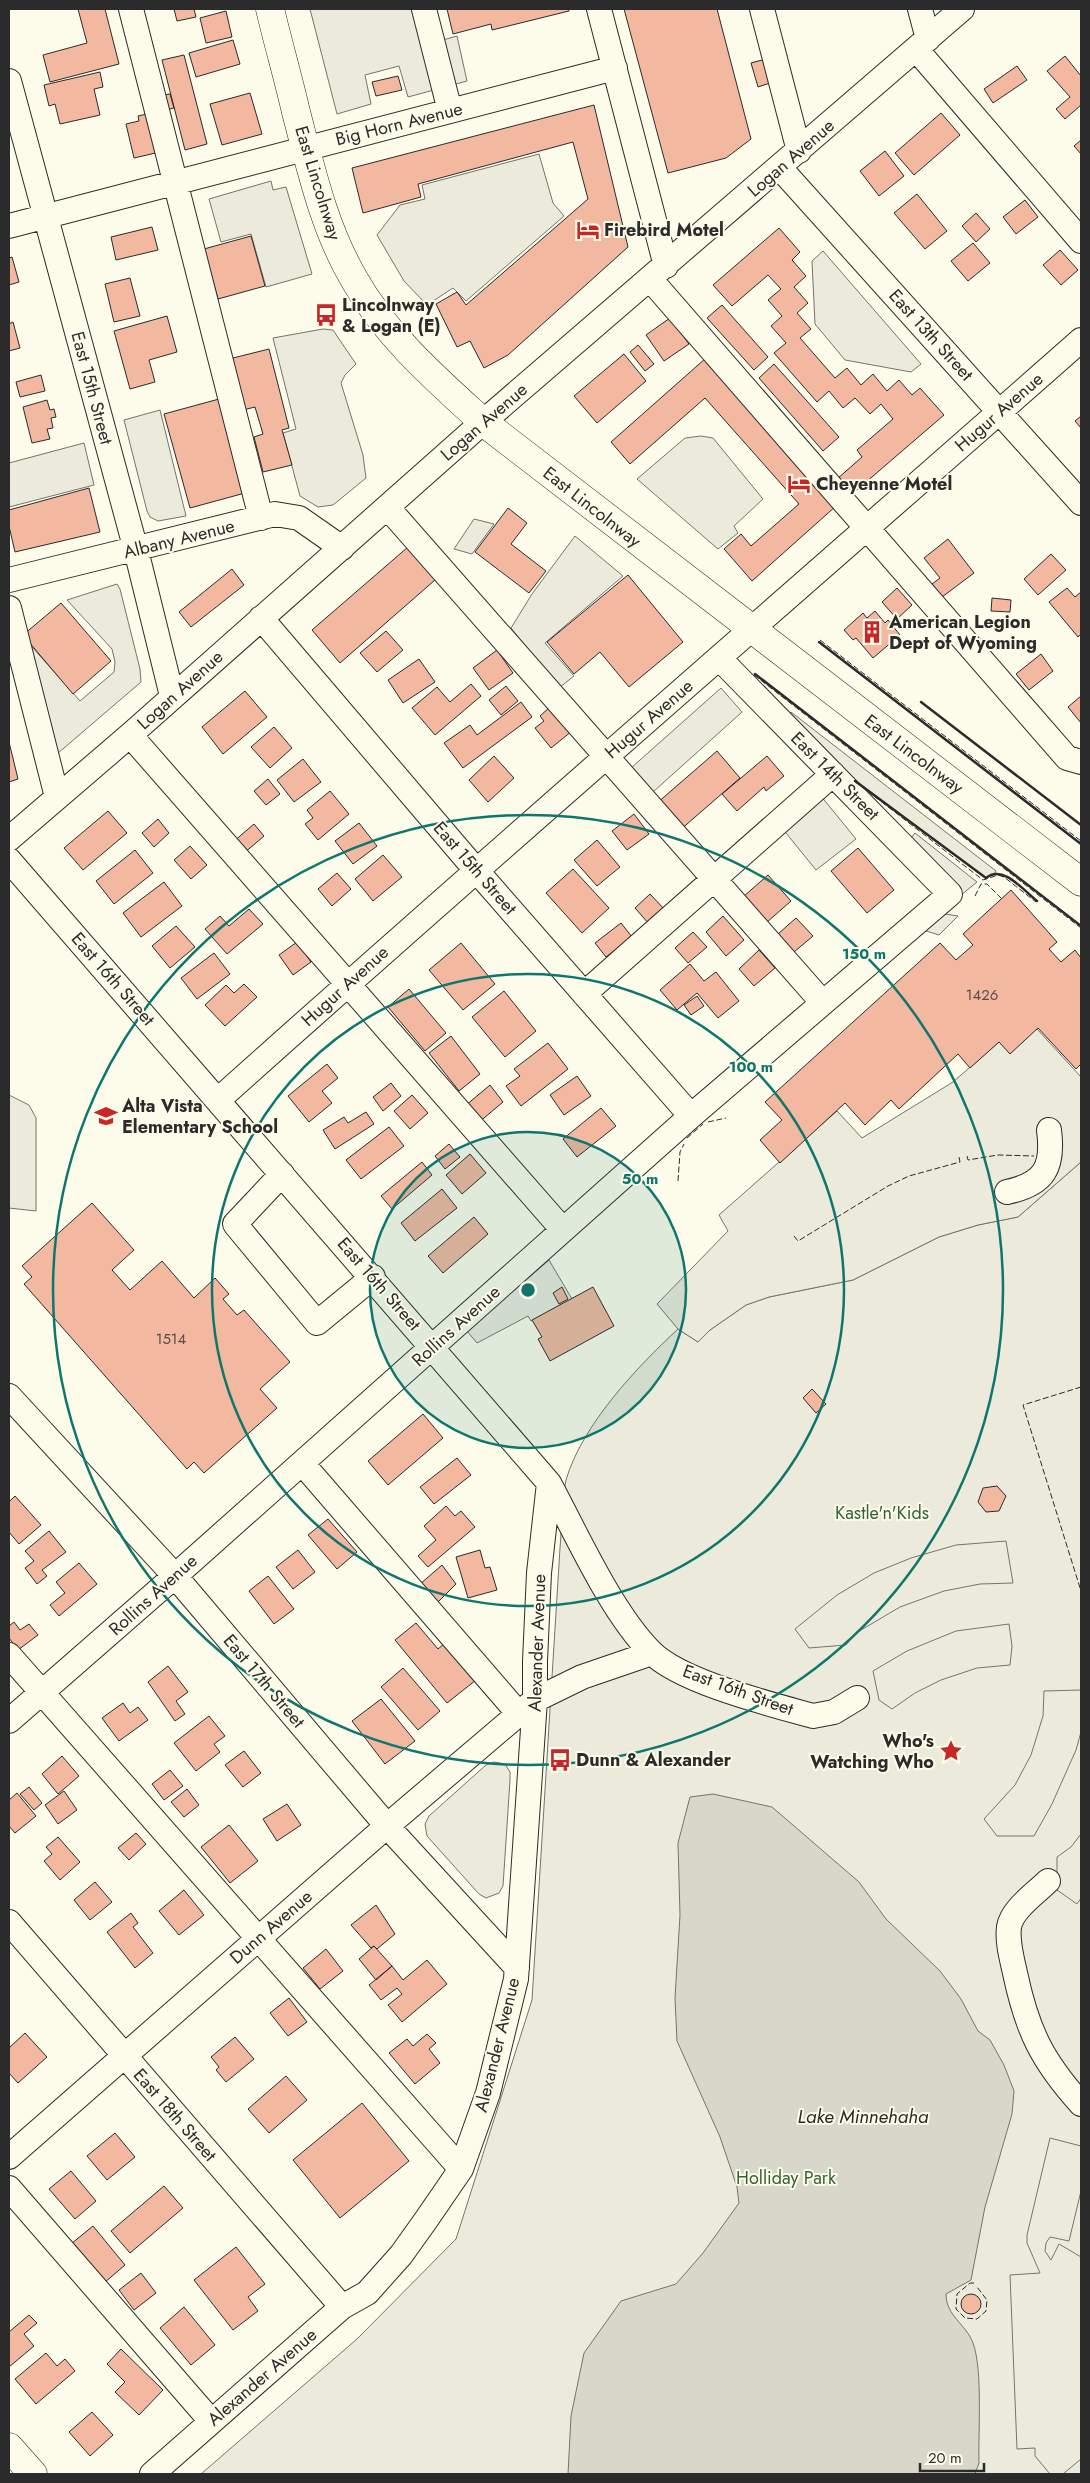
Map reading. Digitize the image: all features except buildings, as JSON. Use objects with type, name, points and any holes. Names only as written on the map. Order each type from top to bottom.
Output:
[{"type":"main road","name":"East Lincolnway","points":[[270,9],[305,148],[335,244],[355,281],[404,348],[483,422],[1081,882]]},
{"type":"main road","points":[[9,2447],[33,2474]]},
{"type":"street","points":[[131,9],[261,518]]},
{"type":"street","points":[[424,9],[450,111]]},
{"type":"street","points":[[599,9],[614,68],[658,272],[866,529],[1068,758],[1081,762]]},
{"type":"street","points":[[762,9],[799,151]]},
{"type":"street","points":[[920,9],[922,44],[1081,241]]},
{"type":"street","name":"Logan Avenue","points":[[9,839],[130,735],[483,422],[780,168],[962,9]]},
{"type":"street","name":"Big Horn Avenue","points":[[9,226],[614,68]]},
{"type":"street","name":"East 15th Street","points":[[9,81],[136,550],[172,696]]},
{"type":"street","name":"East 13th Street","points":[[780,168],[1081,503]]},
{"type":"street","name":"Hugur Avenue","points":[[218,1100],[475,869],[752,630],[1081,340]]},
{"type":"street","points":[[388,508],[823,1003]]},
{"type":"street","name":"Albany Avenue","points":[[9,580],[275,514],[299,518],[342,548]]},
{"type":"street","points":[[9,608],[57,797]]},
{"type":"street","name":"East 15th Street","points":[[261,618],[475,869],[690,1116]]},
{"type":"street","name":"East 14th Street","points":[[719,658],[950,894]]},
{"type":"street","points":[[130,735],[563,1230]]},
{"type":"street","points":[[584,994],[713,878],[833,774]]},
{"type":"street","name":"East 16th Street","points":[[9,860],[549,1483],[605,1586],[630,1626],[652,1653],[689,1676],[813,1716],[834,1712],[857,1698]]},
{"type":"street","name":"Rollins Avenue","points":[[9,1721],[175,1576],[690,1116],[950,894]]},
{"type":"street","points":[[1007,1192],[1031,1185],[1042,1176],[1050,1155],[1049,1130]]},
{"type":"street","points":[[282,1174],[235,1224],[317,1323],[372,1277]]},
{"type":"street","name":"East 17th Street","points":[[9,1396],[175,1576],[387,1826],[517,1968]]},
{"type":"street","points":[[302,1463],[527,1707]]},
{"type":"street","name":"Alexander Avenue","points":[[152,2474],[342,2307],[367,2293],[401,2255],[460,2169],[488,2093],[517,1968],[527,1707],[534,1661],[539,1573],[549,1483]]},
{"type":"street","name":"Dunn Avenue","points":[[9,2157],[387,1826],[527,1707],[582,1677],[652,1653]]},
{"type":"street","points":[[9,1655],[460,2169]]},
{"type":"street","points":[[1048,1881],[1016,1912],[1009,1926],[1011,1952],[1022,2007],[1035,2042],[1057,2077],[1081,2104]]},
{"type":"street","name":"East 18th Street","points":[[9,1922],[342,2307]]},
{"type":"street","points":[[9,2188],[211,2421]]},
{"type":"green space","points":[[791,712],[996,871],[995,873],[986,878],[847,774],[790,714]]},
{"type":"green space","points":[[9,1095],[29,1105],[36,1118],[36,1211],[9,1208]]},
{"type":"green space","name":"Holliday Park","points":[[1081,1162],[1081,2474],[201,2474],[357,2339],[456,2239],[532,2000],[563,1497],[566,1480],[574,1459],[598,1418],[645,1361],[678,1329],[698,1342],[710,1330],[746,1305],[769,1297],[853,1280],[939,1237],[978,1225],[1018,1217]]},
{"type":"green space","points":[[494,1762],[505,1764],[510,1772],[510,1780],[503,1886],[499,1893],[486,1898],[479,1894],[427,1836],[425,1824],[429,1816],[486,1765]]},
{"type":"shaded area","points":[[310,9],[435,9],[443,40],[457,36],[467,81],[408,97],[399,66],[365,75],[371,104],[337,114]]},
{"type":"shaded area","points":[[539,154],[553,203],[564,216],[466,301],[453,288],[427,305],[404,281],[377,235],[400,205],[425,199],[422,185]]},
{"type":"shaded area","points":[[271,181],[273,190],[286,187],[312,274],[266,287],[251,234],[221,242],[209,199]]},
{"type":"shaded area","points":[[823,251],[921,364],[911,372],[845,360],[815,324],[812,261]]},
{"type":"shaded area","points":[[323,329],[333,330],[356,364],[345,375],[341,383],[363,455],[366,478],[333,505],[318,507],[300,496],[283,433],[296,429],[273,338]]},
{"type":"shaded area","points":[[160,410],[186,516],[158,521],[150,517],[147,511],[124,420]]},
{"type":"shaded area","points":[[701,436],[713,438],[763,499],[734,526],[738,533],[718,549],[637,479],[685,438]]},
{"type":"shaded area","points":[[84,443],[94,485],[9,507],[9,463]]},
{"type":"shaded area","points":[[474,519],[494,524],[472,554],[454,549]]},
{"type":"shaded area","points":[[575,536],[623,576],[545,643],[574,676],[559,688],[511,628],[532,594]]},
{"type":"shaded area","points":[[117,584],[120,589],[140,669],[141,682],[57,754],[24,638],[80,701],[114,672],[115,662],[112,649],[67,600]]},
{"type":"shaded area","points":[[721,688],[742,712],[653,792],[631,768]]},
{"type":"shaded area","points":[[812,785],[856,839],[816,870],[773,817]]},
{"type":"shaded area","points":[[915,833],[977,882],[961,895],[911,838]]},
{"type":"shaded area","points":[[939,913],[958,916],[939,935],[923,930]]},
{"type":"shaded area","points":[[1037,1029],[1081,1077],[1081,1162],[1018,1217],[978,1225],[939,1237],[853,1280],[769,1297],[746,1305],[710,1330],[698,1342],[678,1329],[657,1304],[728,1231],[719,1215],[837,1111],[862,1138],[953,1082],[999,1042]]},
{"type":"shaded area","points":[[549,1260],[572,1299],[531,1321],[528,1316],[477,1343],[467,1331]]},
{"type":"shaded area","points":[[1006,1541],[1013,1583],[980,1584],[944,1591],[900,1607],[856,1633],[846,1645],[809,1648],[795,1629],[837,1595],[874,1573],[911,1558],[956,1545]]},
{"type":"shaded area","points":[[1009,1624],[1012,1646],[1010,1665],[977,1668],[941,1680],[915,1693],[892,1709],[879,1700],[873,1671],[907,1651],[956,1631]]},
{"type":"shaded area","points":[[1081,1690],[1081,1732],[1076,1750],[1052,1804],[1034,1836],[997,1836],[984,1819],[1015,1785],[1031,1755],[1043,1716],[1044,1691]]},
{"type":"shaded area","points":[[1081,1834],[1081,1898],[1077,1904],[1057,1890],[1057,1857],[1071,1847]]},
{"type":"shaded area","points":[[1050,2138],[1081,2146],[1081,2191],[1069,2241],[1050,2237],[1046,2243],[1045,2251],[1051,2260],[1059,2244],[1081,2257],[1081,2459],[1063,2474],[1050,2474],[1035,2456],[1035,2448],[1017,2449],[1010,2275],[1040,2273],[1027,2243],[1027,2235]]},
{"type":"water","name":"Lake Minnehaha","points":[[713,1794],[772,1807],[859,1882],[886,1919],[940,1971],[961,1999],[978,2031],[990,2040],[1004,2065],[1014,2091],[1012,2114],[985,2207],[971,2280],[946,2294],[949,2308],[970,2336],[976,2355],[979,2385],[979,2463],[975,2474],[568,2474],[571,2416],[584,2353],[621,2301],[676,2284],[703,2253],[739,2203],[737,2187],[720,2137],[677,2041],[675,1998],[680,1915],[678,1843],[690,1797]]},
{"type":"fence","points":[[820,640],[1081,841]]},
{"type":"fence","points":[[754,675],[1081,928]]},
{"type":"fence","points":[[861,786],[983,880],[998,875],[1004,877],[1036,902]]},
{"type":"fence","points":[[975,896],[981,884],[987,884],[1001,898]]},
{"type":"fence","points":[[708,1122],[726,1118]]},
{"type":"fence","points":[[687,1138],[703,1124]]},
{"type":"fence","points":[[678,1181],[680,1152],[684,1144]]},
{"type":"fence","points":[[967,1156],[968,1160],[998,1155],[1034,1156]]},
{"type":"fence","points":[[794,1236],[798,1241],[888,1186],[909,1176],[960,1162],[959,1157]]},
{"type":"fence","points":[[1081,1387],[1023,1405],[1081,1591]]},
{"type":"fence","points":[[974,2283],[970,2283],[957,2294],[956,2309],[965,2318],[977,2319],[986,2311],[987,2300],[977,2287]]},
{"type":"wall","points":[[819,642],[1081,844]]},
{"type":"wall","points":[[755,674],[1081,926]]},
{"type":"wall","points":[[921,702],[1081,825]]},
{"type":"wall","points":[[855,781],[986,878],[999,874],[1006,876],[1037,901]]},
{"type":"place","name":"Firebird Motel","points":[[588,230]]},
{"type":"place","name":"Lincolnway & Logan (E)","points":[[326,315]]},
{"type":"place","name":"Cheyenne Motel","points":[[799,484]]},
{"type":"place","name":"American Legion Dept of Wyoming","points":[[872,632]]},
{"type":"place","name":"Alta Vista Elementary School","points":[[106,1116]]},
{"type":"place","name":"Who's Watching Who","points":[[951,1751]]},
{"type":"place","name":"Dunn & Alexander","points":[[560,1760]]},
{"type":"park label","name":"Kastle'n'Kids","points":[[882,1513]]}]
